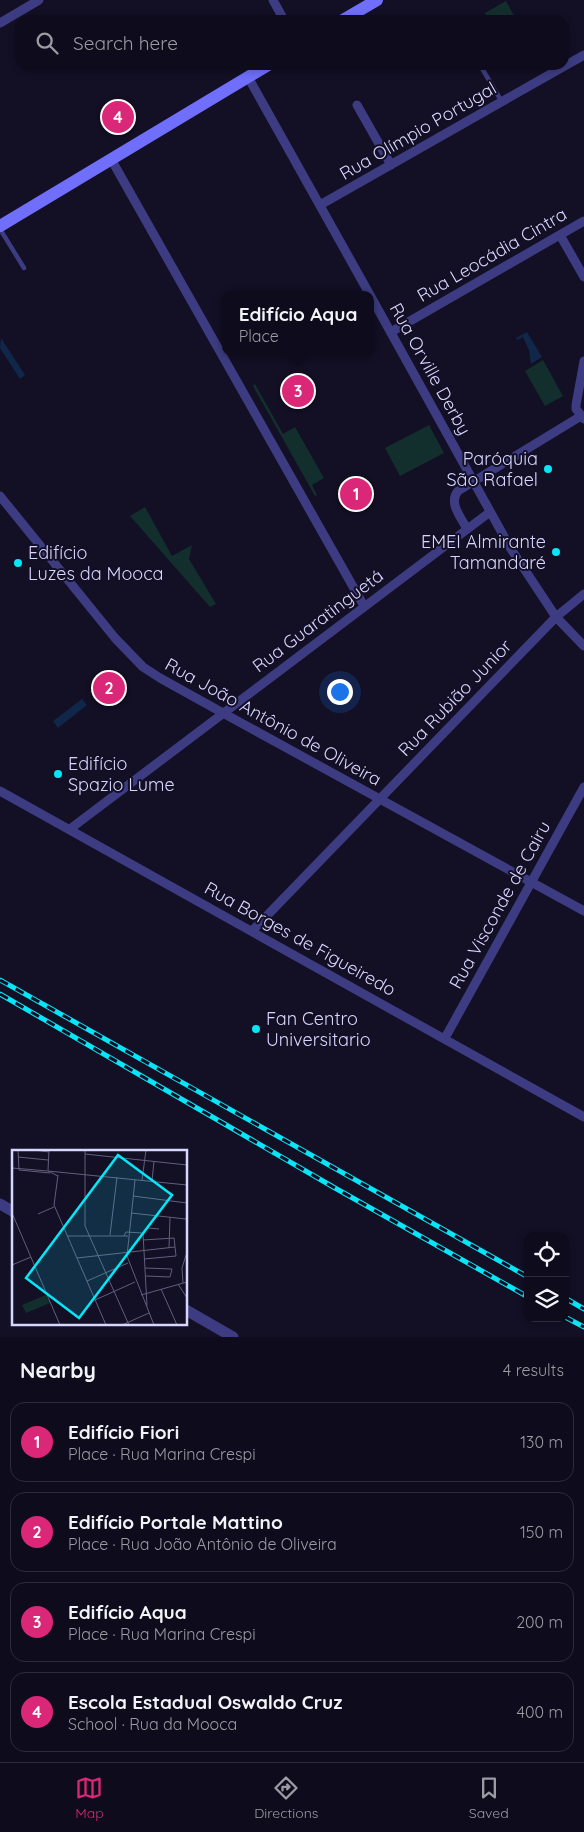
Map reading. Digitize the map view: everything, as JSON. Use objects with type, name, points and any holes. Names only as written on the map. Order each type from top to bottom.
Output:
[{"type":"main road","points":[[351,15],[371,2]]},
{"type":"main road","points":[[0,227],[260,70]]},
{"type":"street","points":[[0,23],[39,0]]},
{"type":"street","points":[[272,0],[281,15]]},
{"type":"street","name":"Rua Olímpio Portugal","points":[[569,64],[584,55]]},
{"type":"street","name":"Rua Olímpio Portugal","points":[[320,205],[558,70]]},
{"type":"street","name":"Rua Orville Derby","points":[[248,77],[368,291]]},
{"type":"street","points":[[357,105],[390,165]]},
{"type":"street","points":[[111,159],[222,355]]},
{"type":"street","name":"Rua Leocádia Cintra","points":[[391,332],[584,221]]},
{"type":"street","points":[[560,234],[584,277]]},
{"type":"street","name":"Rua Orville Derby","points":[[374,302],[490,512],[526,573],[556,617],[584,646]]},
{"type":"street","points":[[223,356],[364,606]]},
{"type":"street","points":[[466,529],[453,502],[454,495],[458,491],[473,480],[583,418],[576,409],[576,403],[584,361]]},
{"type":"street","name":"Rua João Antônio de Oliveira","points":[[0,496],[67,580],[143,667],[223,713],[584,911]]},
{"type":"street","name":"Rua Guaratinguetá","points":[[70,829],[490,512]]},
{"type":"street","name":"Rua Rubião Junior","points":[[252,931],[556,617],[584,594]]},
{"type":"street","name":"Rua Visconde de Cairu","points":[[445,1038],[584,787]]},
{"type":"street","name":"Rua Borges de Figueiredo","points":[[0,791],[584,1117]]},
{"type":"street","points":[[0,1204],[12,1211]]},
{"type":"street","points":[[188,1311],[233,1337]]},
{"type":"lane","points":[[483,70],[502,102]]},
{"type":"lane","points":[[0,227],[24,268]]},
{"type":"green space","points":[[506,1],[513,15],[486,15],[485,13]]},
{"type":"green space","points":[[543,360],[563,396],[545,406],[525,371]]},
{"type":"green space","points":[[255,384],[283,434],[295,427],[324,478],[312,485],[317,495],[315,496],[253,386]]},
{"type":"green space","points":[[429,425],[444,453],[400,476],[385,448]]},
{"type":"green space","points":[[145,507],[172,556],[192,545],[189,559],[216,604],[210,607],[130,516]]},
{"type":"water","points":[[527,332],[542,357],[531,364],[529,350],[523,337],[517,340],[516,338]]},
{"type":"water","points":[[1,338],[25,375],[20,379],[0,348]]},
{"type":"water","points":[[82,699],[87,705],[58,728],[53,721]]},
{"type":"railway","points":[[0,980],[524,1275]]},
{"type":"railway","points":[[0,994],[335,1188],[524,1295]]},
{"type":"railway","points":[[569,1300],[584,1309]]},
{"type":"railway","points":[[569,1319],[584,1327]]},
{"type":"place","name":"Escola Estadual Oswaldo Cruz","points":[[118,117]]},
{"type":"place","name":"Edifício Aqua","points":[[298,391]]},
{"type":"place","name":"Paróquia São Rafael","points":[[548,469]]},
{"type":"place","name":"Edifício Fiori","points":[[356,494]]},
{"type":"place","name":"EMEI Almirante Tamandaré","points":[[556,552]]},
{"type":"place","name":"Edifício Luzes da Mooca","points":[[18,563]]},
{"type":"place","name":"Edifício Portale Mattino","points":[[109,688]]},
{"type":"place","name":"Edifício Spazio Lume","points":[[58,774]]},
{"type":"place","name":"Fan Centro Universitario","points":[[256,1029]]}]
